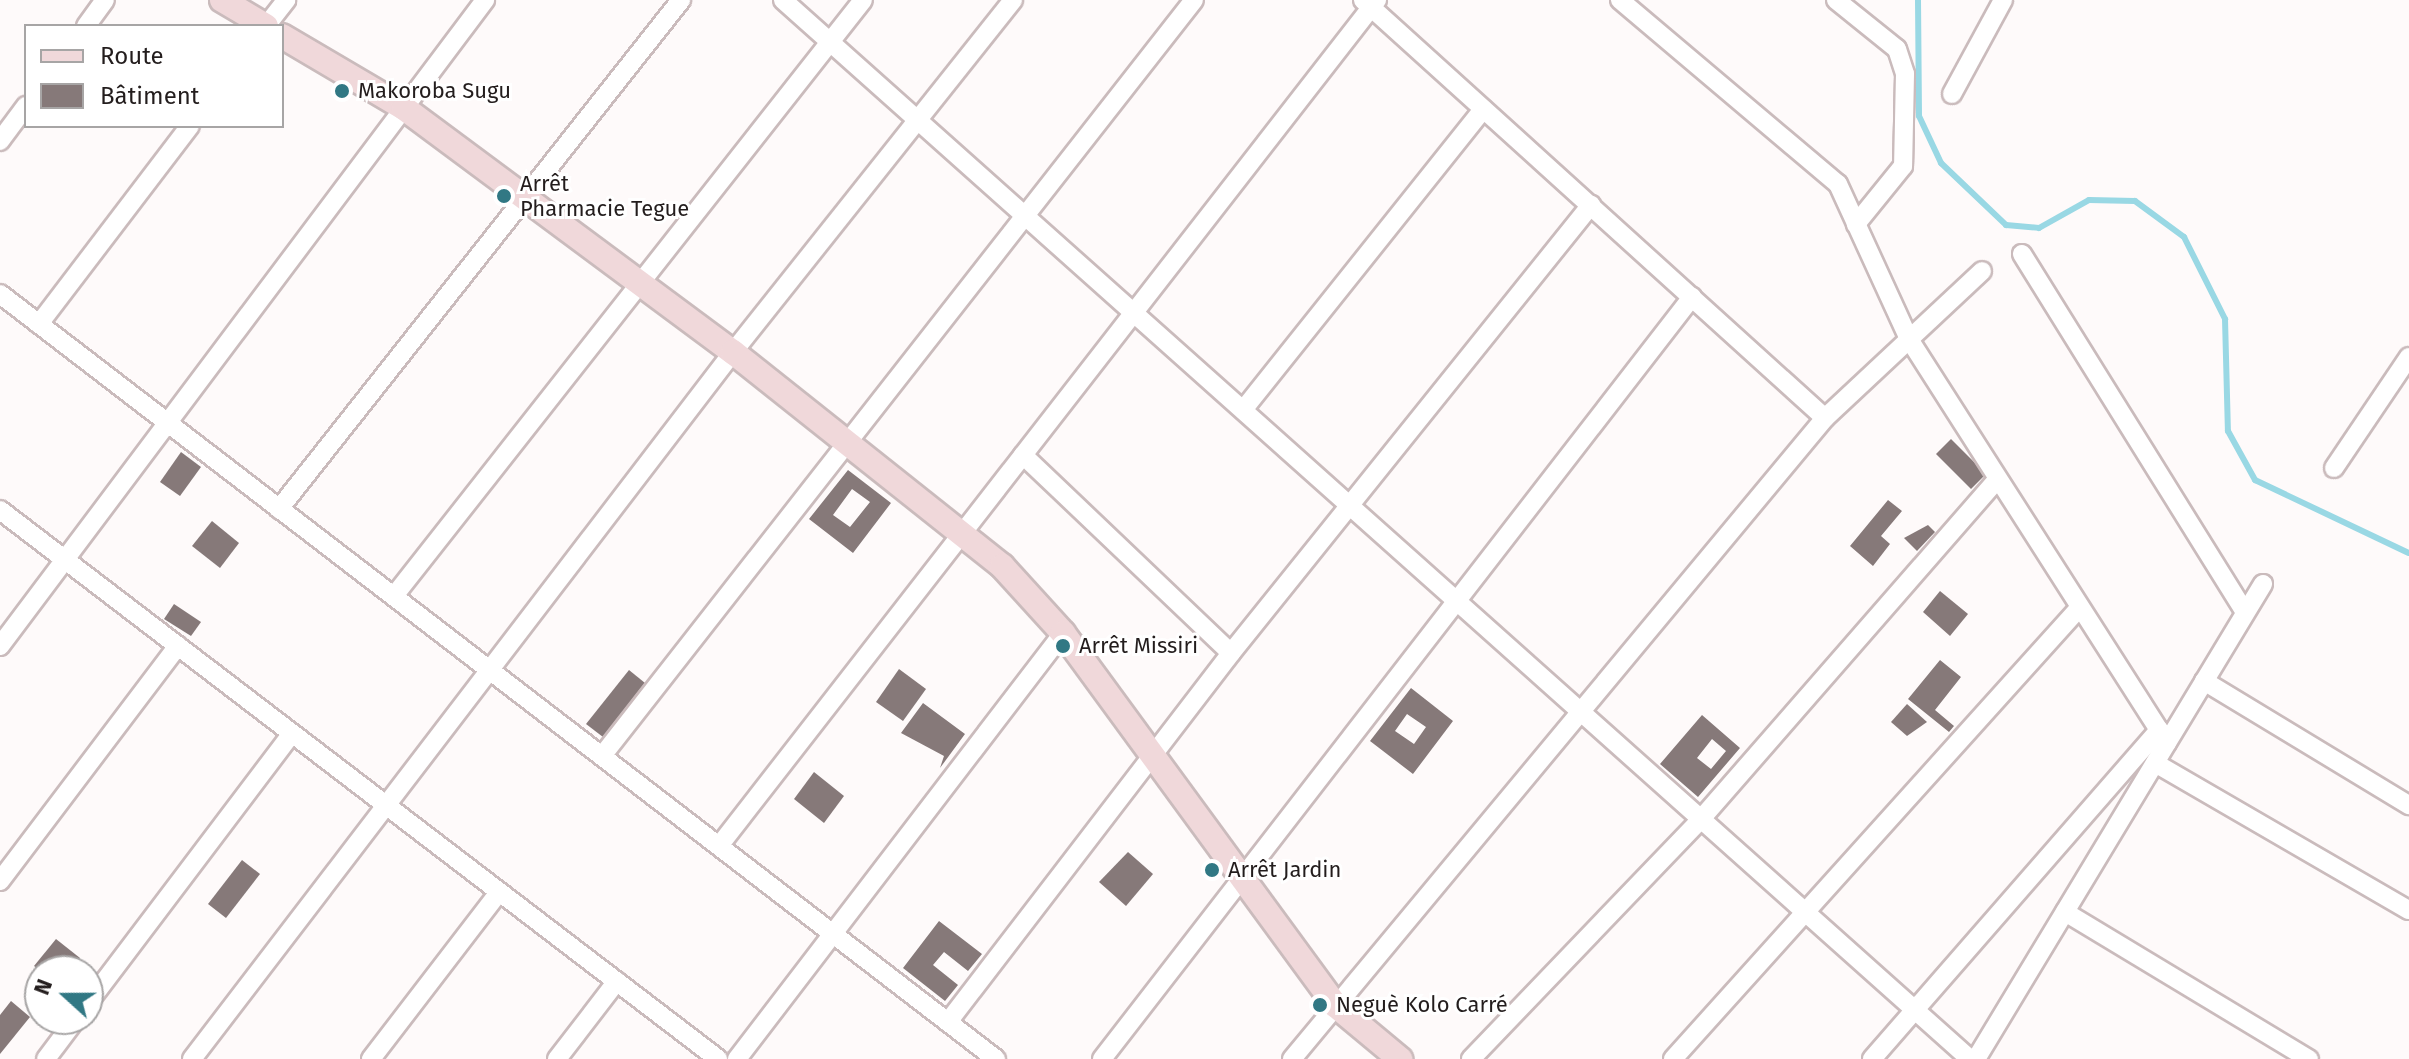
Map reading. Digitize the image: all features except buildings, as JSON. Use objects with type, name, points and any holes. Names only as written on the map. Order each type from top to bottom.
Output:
[{"type":"street","points":[[87,24],[105,0]]},
{"type":"street","points":[[222,0],[263,24]]},
{"type":"street","points":[[268,24],[286,0]]},
{"type":"street","points":[[0,646],[485,0]]},
{"type":"street","points":[[279,509],[681,0]]},
{"type":"street","points":[[783,0],[1970,1059]]},
{"type":"street","points":[[394,596],[863,0]]},
{"type":"street","points":[[192,1059],[733,352],[1013,0]]},
{"type":"street","points":[[602,756],[1194,0]]},
{"type":"street","points":[[1620,0],[1838,184],[1909,339],[2163,736],[2155,763],[1976,1059]]},
{"type":"street","points":[[1836,0],[1897,49],[1905,74],[1903,166],[1856,224]]},
{"type":"street","points":[[1952,94],[2003,0]]},
{"type":"street","points":[[719,846],[1134,314],[1370,3],[1825,418]]},
{"type":"street","points":[[284,37],[404,108],[733,352],[1002,566],[1063,633],[1335,1005],[1400,1059]]},
{"type":"street","points":[[0,141],[24,109]]},
{"type":"street","points":[[1243,410],[1483,109]]},
{"type":"street","points":[[39,324],[188,128]]},
{"type":"street","points":[[948,1022],[1231,653],[1591,205]]},
{"type":"street","points":[[2022,254],[2245,612]]},
{"type":"street","points":[[1292,1059],[1825,418],[1982,271]]},
{"type":"street","points":[[0,294],[996,1059]]},
{"type":"street","points":[[1102,1059],[1692,297]]},
{"type":"street","points":[[2334,468],[2409,357]]},
{"type":"street","points":[[1023,455],[1231,653]]},
{"type":"street","points":[[1471,1059],[1701,819],[1998,479]]},
{"type":"street","points":[[0,510],[718,1059]]},
{"type":"street","points":[[1872,1059],[2163,736],[2204,681],[2263,584]]},
{"type":"street","points":[[1673,1059],[1802,910],[2080,607]]},
{"type":"street","points":[[737,1059],[1063,633]]},
{"type":"street","points":[[0,881],[178,646]]},
{"type":"street","points":[[2204,681],[2409,805]]},
{"type":"street","points":[[104,982],[292,733]]},
{"type":"street","points":[[2155,763],[2409,910]]},
{"type":"street","points":[[371,1059],[499,892]]},
{"type":"street","points":[[2065,912],[2309,1059]]},
{"type":"street","points":[[557,1059],[617,981]]},
{"type":"street","points":[[46,1059],[64,1035]]},
{"type":"waterway","points":[[1918,0],[1919,116],[1941,163],[2006,225],[2039,228],[2089,200],[2135,201],[2184,237],[2225,319],[2228,431],[2255,480],[2409,553]]},
{"type":"place","name":"Makoroba Sugu","points":[[342,91]]},
{"type":"place","name":"Arrêt Pharmacie Tegue","points":[[504,196]]},
{"type":"place","name":"Arrêt Missiri","points":[[1063,646]]},
{"type":"place","name":"Arrêt Jardin","points":[[1212,870]]},
{"type":"place","name":"Neguè Kolo Carré","points":[[1320,1005]]}]
